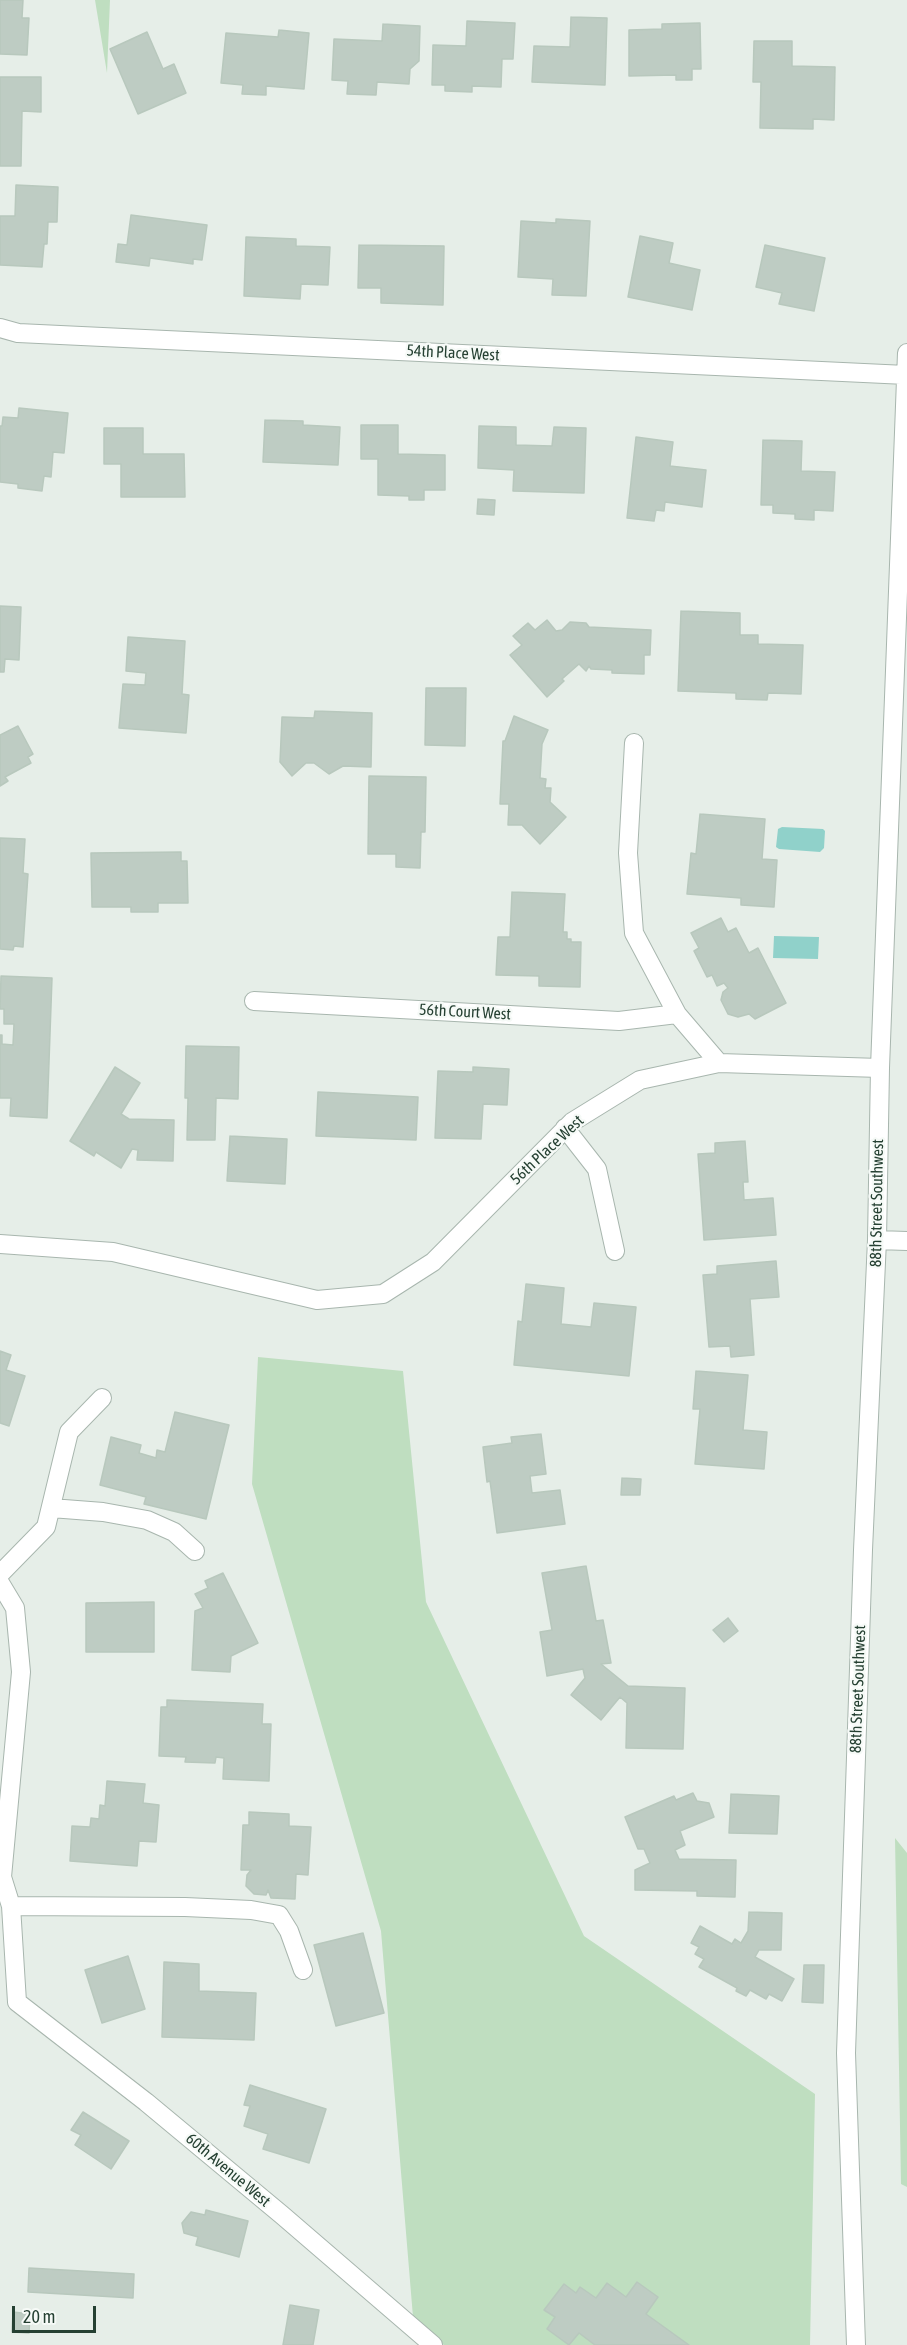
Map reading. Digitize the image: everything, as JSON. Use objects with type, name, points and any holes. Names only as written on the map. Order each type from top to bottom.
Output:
[{"type":"street","name":"54th Place West","points":[[0,328],[18,333],[906,375]]},
{"type":"street","name":"88th Street Southwest","points":[[856,2345],[846,2053],[863,1550],[877,1240],[880,1068],[900,754],[907,353]]},
{"type":"street","points":[[634,743],[628,853],[634,933],[676,1014],[719,1063]]},
{"type":"street","name":"56th Court West","points":[[254,1001],[619,1021],[676,1014]]},
{"type":"street","name":"56th Place West","points":[[0,1244],[113,1252],[317,1300],[383,1294],[433,1262],[572,1122],[640,1080],[719,1063],[880,1068]]},
{"type":"street","points":[[565,1128],[597,1169],[615,1251]]},
{"type":"street","points":[[877,1240],[907,1241]]},
{"type":"street","points":[[0,1574],[46,1527],[69,1432],[102,1398]]},
{"type":"street","points":[[51,1508],[103,1512],[147,1520],[174,1532],[195,1551]]},
{"type":"street","points":[[0,1583],[15,1608],[21,1672],[1,1877],[11,1906],[185,1907],[279,1915],[290,1931],[303,1970]]},
{"type":"street","name":"60th Avenue West","points":[[11,1906],[17,2002],[146,2102],[433,2345]]},
{"type":"green space","points":[[95,0],[110,0],[107,73]]},
{"type":"green space","points":[[258,1357],[403,1371],[426,1602],[584,1936],[815,2094],[810,2345],[444,2345],[414,2329],[381,1931],[252,1484]]},
{"type":"green space","points":[[895,1838],[907,1853],[907,2187],[901,2184]]},
{"type":"water","points":[[782,827],[823,829],[825,831],[824,848],[820,852],[779,849],[776,847],[778,829]]},
{"type":"water","points":[[774,936],[819,937],[818,959],[773,958]]},
{"type":"building","points":[[0,0],[23,0],[22,18],[29,18],[27,55],[0,54]]},
{"type":"building","points":[[571,17],[607,18],[605,85],[532,82],[534,46],[570,47]]},
{"type":"building","points":[[467,21],[515,23],[513,59],[502,59],[501,87],[472,86],[472,92],[445,91],[445,85],[432,85],[433,45],[466,46]]},
{"type":"building","points":[[700,23],[701,69],[692,69],[692,80],[676,80],[676,75],[629,76],[629,30],[662,29],[662,24]]},
{"type":"building","points":[[383,24],[420,26],[419,61],[410,69],[409,84],[377,82],[376,95],[347,94],[348,81],[332,80],[334,39],[382,41]]},
{"type":"building","points":[[279,30],[309,33],[304,89],[266,86],[266,95],[242,94],[243,85],[221,83],[226,33],[278,37]]},
{"type":"building","points":[[147,32],[163,69],[174,64],[186,93],[138,114],[110,49]]},
{"type":"building","points":[[754,41],[792,41],[792,66],[835,67],[834,120],[813,119],[813,129],[760,128],[761,82],[753,82]]},
{"type":"building","points":[[0,77],[41,77],[41,112],[22,111],[21,166],[0,166]]},
{"type":"building","points":[[16,185],[58,187],[57,222],[48,222],[47,244],[44,244],[42,267],[0,265],[0,216],[15,216]]},
{"type":"building","points":[[131,215],[207,225],[202,260],[193,259],[193,264],[150,258],[149,266],[116,262],[118,244],[127,245]]},
{"type":"building","points":[[556,219],[590,221],[586,296],[552,295],[553,279],[518,277],[521,221],[556,223]]},
{"type":"building","points":[[640,236],[673,243],[669,263],[700,270],[692,310],[628,297]]},
{"type":"building","points":[[246,237],[296,239],[296,246],[330,247],[328,285],[301,284],[300,299],[244,296]]},
{"type":"building","points":[[359,245],[444,246],[443,305],[381,303],[381,288],[358,288]]},
{"type":"building","points":[[765,245],[825,258],[814,311],[779,304],[782,293],[756,287]]},
{"type":"building","points":[[19,408],[68,413],[64,453],[53,452],[51,477],[44,476],[42,491],[18,488],[18,484],[0,482],[0,426],[2,426],[3,417],[18,418]]},
{"type":"building","points":[[265,420],[303,421],[303,425],[340,427],[338,465],[263,462]]},
{"type":"building","points":[[361,425],[398,425],[398,454],[445,455],[445,490],[424,490],[424,500],[409,500],[409,496],[378,495],[378,459],[361,459]]},
{"type":"building","points":[[479,426],[516,427],[516,445],[552,446],[554,427],[586,428],[584,493],[513,491],[514,470],[478,468]]},
{"type":"building","points":[[104,428],[143,428],[143,454],[184,454],[185,497],[121,497],[121,464],[104,464]]},
{"type":"building","points":[[636,437],[673,442],[670,466],[706,470],[702,507],[665,502],[664,511],[656,510],[654,521],[627,518]]},
{"type":"building","points":[[763,440],[802,441],[801,471],[835,472],[833,511],[814,510],[814,520],[795,519],[795,514],[773,513],[773,505],[761,505]]},
{"type":"building","points":[[478,499],[495,500],[494,515],[477,514]]},
{"type":"building","points":[[0,606],[21,607],[19,660],[5,659],[4,672],[0,672]]},
{"type":"building","points":[[681,611],[740,613],[740,635],[758,635],[758,644],[803,645],[801,694],[768,693],[767,700],[736,699],[736,693],[678,691]]},
{"type":"building","points":[[547,620],[556,631],[562,630],[570,622],[586,623],[589,627],[651,630],[650,655],[644,655],[644,674],[612,673],[612,670],[591,669],[589,666],[586,671],[579,664],[547,697],[510,655],[522,645],[513,636],[528,623],[535,630]]},
{"type":"building","points":[[128,637],[185,641],[182,694],[189,695],[186,733],[119,728],[123,684],[145,685],[146,673],[126,671]]},
{"type":"building","points":[[426,688],[466,688],[465,746],[425,745]]},
{"type":"building","points":[[315,711],[372,713],[371,767],[343,766],[329,774],[314,763],[306,763],[292,776],[280,762],[282,717],[314,718]]},
{"type":"building","points":[[514,716],[548,730],[542,744],[540,778],[546,779],[545,788],[551,788],[550,802],[566,817],[540,844],[522,825],[508,825],[509,804],[500,804],[503,741],[505,741]]},
{"type":"building","points":[[18,726],[33,754],[28,757],[31,763],[5,777],[8,781],[0,786],[0,735]]},
{"type":"building","points":[[369,776],[426,777],[425,832],[421,832],[420,868],[396,867],[396,854],[368,854]]},
{"type":"building","points":[[700,814],[765,819],[762,859],[777,860],[774,907],[741,905],[741,898],[687,894],[691,853],[696,854]]},
{"type":"building","points":[[0,838],[25,839],[23,873],[28,874],[23,947],[14,946],[13,950],[0,949]]},
{"type":"building","points":[[181,852],[181,861],[187,861],[188,903],[158,903],[158,912],[131,912],[131,907],[92,907],[91,853]]},
{"type":"building","points":[[512,892],[565,894],[563,932],[567,932],[567,939],[571,939],[571,942],[581,942],[580,987],[539,986],[539,976],[496,975],[498,937],[510,937]]},
{"type":"building","points":[[721,918],[728,932],[736,928],[749,953],[758,948],[786,1003],[755,1019],[749,1014],[738,1017],[728,1014],[721,1000],[723,992],[728,988],[724,983],[717,986],[712,975],[707,977],[694,951],[699,948],[691,933]]},
{"type":"building","points":[[1,976],[52,978],[47,1118],[10,1116],[11,1098],[0,1098],[0,1035],[2,1035],[2,1044],[13,1045],[14,1024],[4,1024],[4,1009],[0,1009]]},
{"type":"building","points":[[186,1046],[239,1047],[238,1099],[216,1098],[215,1140],[187,1140]]},
{"type":"building","points":[[115,1067],[140,1083],[121,1114],[129,1119],[174,1120],[173,1161],[137,1160],[138,1150],[132,1149],[121,1168],[96,1152],[94,1156],[70,1141]]},
{"type":"building","points":[[473,1067],[509,1069],[507,1105],[483,1104],[481,1139],[435,1138],[438,1071],[473,1072]]},
{"type":"building","points":[[318,1092],[418,1097],[416,1140],[316,1136]]},
{"type":"building","points":[[230,1136],[287,1139],[285,1184],[227,1181]]},
{"type":"building","points":[[745,1141],[748,1182],[743,1182],[744,1200],[773,1198],[776,1235],[704,1240],[698,1154],[715,1153],[715,1143]]},
{"type":"building","points":[[776,1261],[779,1297],[750,1299],[754,1355],[731,1357],[730,1346],[709,1347],[703,1275],[717,1274],[717,1266]]},
{"type":"building","points":[[526,1284],[564,1288],[561,1324],[591,1327],[594,1303],[636,1307],[629,1376],[514,1365],[518,1321],[522,1322]]},
{"type":"building","points":[[0,1351],[11,1355],[6,1370],[25,1376],[9,1426],[0,1423]]},
{"type":"building","points":[[696,1371],[748,1375],[743,1430],[767,1432],[764,1469],[695,1464],[700,1409],[693,1409]]},
{"type":"building","points":[[175,1412],[229,1425],[206,1519],[144,1504],[146,1497],[100,1485],[111,1437],[141,1445],[139,1453],[156,1458],[157,1450],[165,1452]]},
{"type":"building","points":[[541,1434],[546,1474],[530,1476],[532,1493],[560,1490],[565,1524],[497,1533],[483,1447],[512,1443],[511,1437]]},
{"type":"building","points":[[622,1478],[641,1479],[640,1495],[621,1495]]},
{"type":"building","points":[[586,1566],[596,1621],[603,1620],[611,1663],[601,1664],[628,1686],[685,1688],[683,1749],[626,1748],[627,1703],[620,1697],[601,1720],[571,1695],[585,1678],[583,1669],[547,1676],[540,1632],[552,1630],[542,1573]]},
{"type":"building","points":[[223,1573],[258,1643],[231,1656],[230,1672],[192,1670],[195,1611],[203,1608],[195,1594],[208,1588],[205,1581]]},
{"type":"building","points":[[154,1602],[154,1652],[86,1652],[86,1603]]},
{"type":"building","points":[[728,1618],[738,1631],[724,1642],[713,1630]]},
{"type":"building","points":[[167,1700],[263,1704],[262,1724],[271,1724],[269,1781],[223,1779],[224,1758],[216,1757],[215,1763],[185,1762],[186,1757],[159,1756],[161,1707],[167,1707]]},
{"type":"building","points":[[107,1781],[145,1784],[143,1803],[159,1805],[156,1842],[139,1841],[137,1866],[70,1861],[72,1826],[90,1827],[91,1818],[99,1819],[100,1805],[105,1806]]},
{"type":"building","points":[[693,1793],[697,1801],[709,1803],[714,1817],[680,1831],[685,1845],[675,1850],[679,1859],[736,1860],[735,1897],[697,1896],[697,1891],[635,1890],[635,1870],[650,1863],[644,1849],[638,1849],[625,1817],[674,1796],[676,1800]]},
{"type":"building","points":[[731,1794],[779,1796],[777,1834],[729,1833]]},
{"type":"building","points":[[249,1812],[289,1814],[289,1826],[311,1827],[308,1875],[296,1874],[295,1899],[271,1898],[268,1890],[266,1895],[254,1894],[246,1886],[247,1875],[251,1870],[241,1870],[243,1825],[249,1825]]},
{"type":"building","points":[[749,1912],[782,1913],[781,1950],[759,1950],[755,1957],[794,1979],[782,2001],[769,1994],[766,1999],[750,1990],[746,1996],[736,1991],[737,1988],[699,1967],[704,1959],[695,1954],[699,1947],[691,1943],[700,1926],[732,1944],[735,1939],[741,1943],[748,1931]]},
{"type":"building","points":[[363,1933],[384,2013],[336,2026],[314,1945]]},
{"type":"building","points":[[128,1956],[145,2009],[102,2023],[85,1970]]},
{"type":"building","points":[[164,1962],[199,1964],[199,1991],[256,1993],[254,2040],[162,2037]]},
{"type":"building","points":[[804,1965],[824,1965],[823,2003],[802,2002]]},
{"type":"building","points":[[250,2085],[326,2109],[309,2163],[263,2149],[268,2134],[244,2126],[250,2106],[244,2105]]},
{"type":"building","points":[[83,2112],[129,2141],[111,2169],[75,2145],[81,2135],[71,2130]]},
{"type":"building","points":[[206,2210],[248,2221],[239,2257],[196,2245],[198,2237],[184,2233],[182,2223],[191,2212],[205,2215]]},
{"type":"building","points":[[29,2268],[134,2274],[133,2298],[28,2292]]},
{"type":"building","points":[[637,2282],[658,2297],[646,2314],[689,2345],[595,2345],[579,2333],[569,2345],[547,2329],[555,2317],[544,2310],[564,2284],[576,2293],[580,2287],[596,2298],[607,2283],[626,2297]]},
{"type":"building","points":[[290,2305],[319,2310],[313,2345],[283,2345]]},
{"type":"building","points":[[13,2312],[30,2314],[29,2333],[12,2332]]}]
